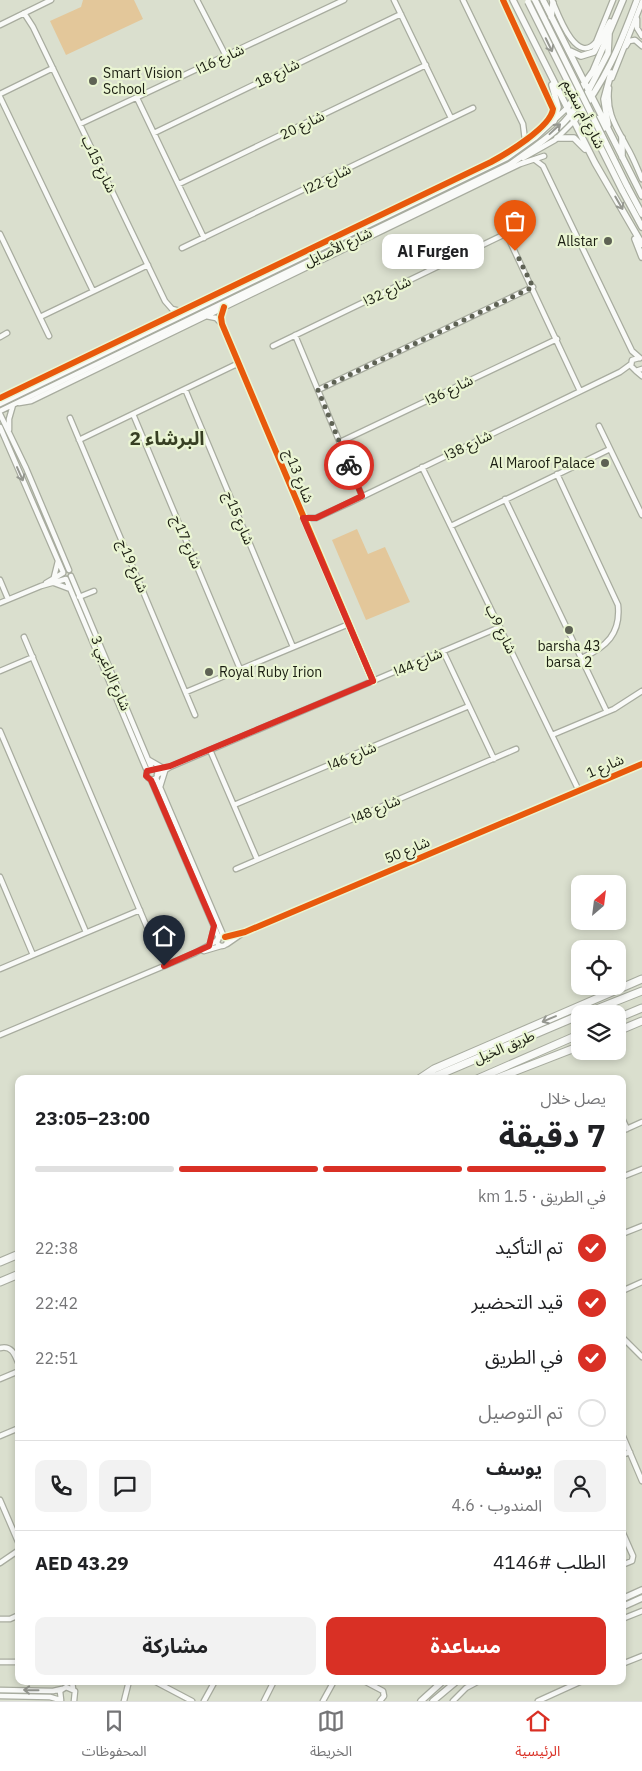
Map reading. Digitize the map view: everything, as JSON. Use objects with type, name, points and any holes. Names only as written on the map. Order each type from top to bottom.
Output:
[{"type":"highway","points":[[425,1075],[434,1069],[642,979]]},
{"type":"highway","points":[[606,1005],[642,990]]},
{"type":"highway","points":[[626,1015],[642,1008]]},
{"type":"highway","name":"طريق الخيل","points":[[438,1075],[571,1019]]},
{"type":"highway","points":[[626,1028],[642,1021]]},
{"type":"highway","name":"طريق الخيل","points":[[486,1075],[571,1038]]},
{"type":"highway","points":[[505,1075],[571,1049]]},
{"type":"highway","points":[[0,1262],[15,1256]]},
{"type":"highway","points":[[0,1282],[15,1276]]},
{"type":"main road","points":[[513,0],[595,163],[642,244]]},
{"type":"main road","points":[[518,0],[523,18]]},
{"type":"main road","name":"شارع أم سقيم","points":[[535,0],[642,227]]},
{"type":"main road","points":[[543,0],[642,196]]},
{"type":"main road","name":"شارع الأصايل","points":[[574,121],[590,94],[615,59],[637,0]]},
{"type":"main road","name":"شارع أم سقيم","points":[[528,1],[625,188],[642,214]]},
{"type":"main road","points":[[551,17],[552,1]]},
{"type":"main road","points":[[568,49],[581,56],[594,52],[622,2]]},
{"type":"main road","name":"شارع الأصايل","points":[[567,108],[585,84],[622,2]]},
{"type":"main road","points":[[590,94],[608,53],[609,33]]},
{"type":"main road","points":[[611,135],[604,98],[615,59]]},
{"type":"main road","points":[[550,71],[558,103],[554,121]]},
{"type":"main road","points":[[510,164],[545,139],[570,114],[581,97],[585,84]]},
{"type":"main road","points":[[580,133],[584,124],[595,118],[611,135]]},
{"type":"main road","points":[[557,138],[569,137],[576,139],[595,163]]},
{"type":"main road","points":[[622,138],[622,157]]},
{"type":"main road","points":[[630,223],[642,257]]},
{"type":"main road","points":[[626,1597],[642,1590]]},
{"type":"main road","points":[[626,1605],[642,1598]]},
{"type":"main road","points":[[421,1701],[439,1685]]},
{"type":"main road","points":[[433,1701],[452,1685]]},
{"type":"street","points":[[0,25],[51,0]]},
{"type":"street","name":"شارع 16ا","points":[[81,125],[344,0]]},
{"type":"street","points":[[394,0],[451,118]]},
{"type":"street","points":[[463,0],[523,124],[527,129],[535,131]]},
{"type":"street","points":[[0,398],[112,348],[184,310],[492,164],[525,140],[551,117],[553,107],[503,0]]},
{"type":"street","points":[[552,1],[571,39],[576,45],[584,48],[592,46],[596,42],[613,0]]},
{"type":"street","points":[[199,1],[224,57]]},
{"type":"street","points":[[642,2],[612,78],[608,99],[610,117],[642,179]]},
{"type":"street","points":[[638,12],[637,28],[642,36]]},
{"type":"street","name":"شارع 15ب","points":[[25,13],[166,301]]},
{"type":"street","name":"شارع 18","points":[[154,133],[401,14]]},
{"type":"street","points":[[622,51],[633,40],[639,41],[642,46]]},
{"type":"street","name":"شارع 20","points":[[178,184],[426,65]]},
{"type":"street","points":[[0,94],[53,68]]},
{"type":"street","points":[[0,98],[93,291]]},
{"type":"street","points":[[137,98],[204,238]]},
{"type":"street","name":"شارع 22ا","points":[[182,248],[472,108]]},
{"type":"street","name":"شارع الأصايل","points":[[112,348],[198,308],[523,148],[567,108]]},
{"type":"street","name":"شارع الأصايل","points":[[130,350],[537,151],[557,138],[574,121]]},
{"type":"street","points":[[523,124],[525,140]]},
{"type":"street","points":[[68,578],[69,570],[0,413],[16,404],[29,402],[130,350],[385,231],[533,159],[544,156],[543,166]]},
{"type":"street","points":[[533,159],[543,166],[632,351],[641,359]]},
{"type":"street","name":"شارع 32ا","points":[[273,346],[528,224]]},
{"type":"street","points":[[377,229],[385,231]]},
{"type":"street","points":[[0,234],[49,336]]},
{"type":"street","points":[[506,234],[533,287],[580,391]]},
{"type":"street","points":[[322,260],[328,252]]},
{"type":"street","points":[[40,317],[148,265]]},
{"type":"street","points":[[318,390],[533,287]]},
{"type":"street","points":[[166,301],[174,310],[198,308]]},
{"type":"street","points":[[162,321],[167,313],[166,301]]},
{"type":"street","name":"شارع 13ج","points":[[224,307],[221,317],[222,324],[373,681]]},
{"type":"street","points":[[205,316],[216,318],[222,324]]},
{"type":"street","points":[[0,337],[7,334]]},
{"type":"street","points":[[295,335],[362,496]]},
{"type":"street","name":"شارع 36ا","points":[[340,442],[557,339]]},
{"type":"street","points":[[632,351],[631,363],[642,376]]},
{"type":"street","name":"شارع 38ا","points":[[303,518],[316,518],[620,372],[636,358],[641,359]]},
{"type":"street","points":[[79,440],[238,364]]},
{"type":"street","name":"شارع 38ا","points":[[620,372],[642,369]]},
{"type":"street","points":[[0,404],[36,383]]},
{"type":"street","name":"شارع 15ج","points":[[185,389],[293,647]]},
{"type":"street","points":[[11,436],[9,420],[16,404]]},
{"type":"street","name":"شارع 17ج","points":[[133,414],[240,670]]},
{"type":"street","name":"شارع 19ج","points":[[70,418],[195,715]]},
{"type":"street","points":[[599,426],[642,515]]},
{"type":"street","points":[[1,430],[63,573],[68,578]]},
{"type":"street","points":[[451,526],[610,449]]},
{"type":"street","name":"شارع 9ب","points":[[422,467],[579,791]]},
{"type":"street","points":[[557,474],[614,593],[618,609],[618,625],[609,641],[599,650],[582,658]]},
{"type":"street","points":[[505,499],[607,712]]},
{"type":"street","name":"شارع 38ا","points":[[308,529],[316,518]]},
{"type":"street","points":[[53,581],[58,559]]},
{"type":"street","points":[[53,581],[69,570]]},
{"type":"street","points":[[0,603],[53,581],[68,578]]},
{"type":"street","name":"شارع الراعبي 3","points":[[68,578],[71,590],[151,770]]},
{"type":"street","name":"شارع الراعبي 3","points":[[68,578],[79,597],[151,770]]},
{"type":"street","points":[[0,580],[8,599]]},
{"type":"street","points":[[53,581],[71,590]]},
{"type":"street","points":[[79,597],[94,591]]},
{"type":"street","points":[[186,692],[349,624]]},
{"type":"street","name":"شارع 44ا","points":[[155,778],[170,766],[500,627]]},
{"type":"street","points":[[24,636],[149,932]]},
{"type":"street","points":[[443,651],[494,759]]},
{"type":"street","points":[[0,670],[33,657]]},
{"type":"street","points":[[552,735],[607,712],[627,702],[642,691]]},
{"type":"street","name":"شارع 46ا","points":[[234,805],[469,706]]},
{"type":"street","points":[[0,731],[86,932]]},
{"type":"street","name":"شارع 48ا","points":[[236,868],[516,749]]},
{"type":"street","points":[[210,750],[257,859]]},
{"type":"street","points":[[147,758],[164,769]]},
{"type":"street","name":"شارع 1","points":[[579,791],[642,764]]},
{"type":"street","points":[[155,778],[146,776],[151,770],[164,769]]},
{"type":"street","points":[[160,788],[164,769]]},
{"type":"street","points":[[151,770],[216,926],[234,935]]},
{"type":"street","points":[[155,778],[221,938],[227,944]]},
{"type":"street","name":"شارع 50","points":[[1,1033],[196,953],[221,938],[245,932],[579,791]]},
{"type":"street","points":[[0,877],[33,955]]},
{"type":"street","points":[[0,969],[140,910]]},
{"type":"street","points":[[209,946],[216,926]]},
{"type":"street","name":"شارع 50","points":[[196,953],[227,944],[245,932]]},
{"type":"street","points":[[221,938],[221,946]]},
{"type":"street","points":[[626,1130],[642,1122]]},
{"type":"street","points":[[626,1175],[642,1169]]},
{"type":"street","points":[[626,1232],[642,1226]]},
{"type":"street","points":[[626,1289],[642,1282]]},
{"type":"street","points":[[626,1341],[642,1356]]},
{"type":"street","points":[[0,1348],[10,1348],[15,1357]]},
{"type":"street","points":[[0,1379],[15,1373]]},
{"type":"street","points":[[0,1436],[15,1431]]},
{"type":"street","points":[[626,1443],[642,1481]]},
{"type":"street","points":[[626,1454],[630,1452]]},
{"type":"street","points":[[0,1500],[15,1536]]},
{"type":"street","points":[[626,1540],[633,1556],[632,1560],[626,1563]]},
{"type":"street","points":[[0,1563],[15,1553]]},
{"type":"street","points":[[626,1617],[642,1611]]},
{"type":"street","points":[[0,1619],[15,1617]]},
{"type":"street","points":[[626,1662],[642,1656]]},
{"type":"street","points":[[0,1662],[15,1662]]},
{"type":"street","points":[[0,1696],[37,1696],[61,1701],[59,1694],[67,1685]]},
{"type":"street","points":[[72,1685],[76,1694],[74,1701]]},
{"type":"street","points":[[124,1701],[128,1685]]},
{"type":"street","points":[[162,1685],[192,1701]]},
{"type":"street","points":[[204,1701],[213,1685]]},
{"type":"street","points":[[264,1701],[272,1685]]},
{"type":"street","points":[[323,1701],[332,1685]]},
{"type":"street","points":[[372,1685],[383,1691],[384,1696],[380,1701]]},
{"type":"street","points":[[453,1701],[472,1685]]},
{"type":"street","points":[[538,1701],[573,1685]]},
{"type":"street","points":[[0,1690],[52,1691],[64,1688],[73,1689]]},
{"type":"street","points":[[37,1696],[54,1701]]},
{"type":"shaded area","points":[[83,0],[134,0],[143,19],[66,55],[50,21],[81,7]]},
{"type":"shaded area","points":[[357,529],[368,554],[385,547],[410,602],[366,620],[332,540]]},
{"type":"cycle path","points":[[0,398],[491,162],[536,132],[545,124],[553,109],[503,0]]},
{"type":"cycle path","points":[[224,307],[221,317],[222,324],[373,681]]},
{"type":"cycle path","points":[[225,937],[245,932],[642,764]]},
{"type":"way so far","points":[[349,465],[318,390],[533,287],[515,251]]},
{"type":"place","name":"Smart Vision School","points":[[93,81]]},
{"type":"place","name":"Allstar","points":[[608,241]]},
{"type":"place","name":"Al Furgen","points":[[515,251]]},
{"type":"place","name":"Al Maroof Palace","points":[[605,463]]},
{"type":"place","name":"barsha 43 barsa 2","points":[[569,630]]},
{"type":"place","name":"Royal Ruby Irion","points":[[209,672]]},
{"type":"district","name":"البرشاء 2","points":[[167,438]]},
{"type":"route","points":[[164,966],[209,946],[214,926],[151,780],[146,776],[147,771],[149,769],[155,770],[170,766],[373,681],[303,518],[316,518],[362,496],[349,465]]}]
